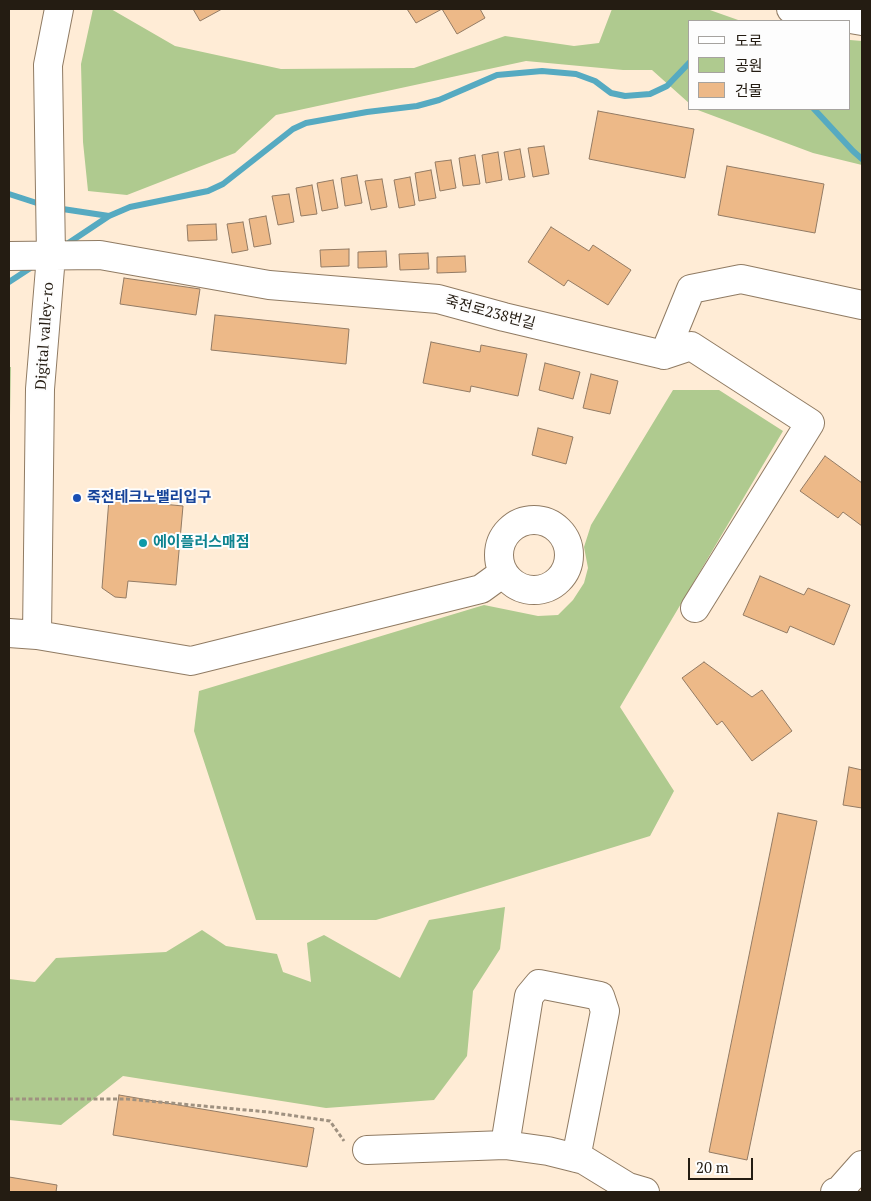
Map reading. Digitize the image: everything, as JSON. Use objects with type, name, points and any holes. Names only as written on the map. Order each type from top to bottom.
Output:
[{"type":"street","name":"Digital valley-ro","points":[[37,635],[40,389],[39,256],[48,66],[59,9]]},
{"type":"street","points":[[791,9],[862,21]]},
{"type":"street","name":"죽전로238번길","points":[[39,256],[100,255],[269,285],[438,299],[504,317],[664,355]]},
{"type":"street","points":[[664,355],[691,289],[741,279],[862,305]]},
{"type":"street","points":[[664,355],[691,346],[810,424],[695,608]]},
{"type":"street","points":[[9,633],[37,635],[191,661],[481,589],[503,574]]},
{"type":"street","points":[[505,1145],[529,996],[539,984],[600,996],[605,1011],[576,1158]]},
{"type":"street","points":[[367,1150],[505,1145],[548,1150],[584,1160],[628,1187],[645,1192]]},
{"type":"street","points":[[835,1192],[839,1191],[862,1165]]},
{"type":"path","points":[[9,1098],[127,1099],[268,1112],[330,1121],[347,1144],[367,1150]]},
{"type":"green space","points":[[93,9],[111,9],[175,46],[281,69],[414,68],[505,36],[574,46],[599,43],[612,9],[707,9],[738,20],[688,20],[688,102],[652,70],[623,70],[526,61],[276,115],[235,153],[127,195],[88,191],[83,142],[81,64]]},
{"type":"green space","points":[[851,40],[862,41],[862,165],[813,153],[698,110],[851,110]]},
{"type":"green space","points":[[9,367],[11,367],[9,464]]},
{"type":"green space","points":[[673,390],[719,390],[783,431],[620,707],[674,791],[650,836],[376,920],[256,920],[194,731],[199,691],[484,605],[538,616],[558,615],[573,600],[584,583],[588,568],[584,547],[591,525]]},
{"type":"green space","points":[[505,907],[500,949],[473,991],[467,1056],[434,1100],[326,1108],[123,1076],[61,1125],[9,1120],[9,979],[35,982],[56,958],[166,952],[202,930],[226,946],[277,954],[283,972],[311,982],[307,943],[324,935],[400,978],[429,920]]},
{"type":"building","points":[[193,9],[222,9],[200,21]]},
{"type":"building","points":[[407,9],[442,9],[416,23]]},
{"type":"building","points":[[442,9],[480,9],[485,18],[457,34]]},
{"type":"building","points":[[598,111],[694,129],[685,178],[589,159]]},
{"type":"building","points":[[544,146],[549,174],[533,177],[528,148]]},
{"type":"building","points":[[520,149],[525,177],[509,180],[504,152]]},
{"type":"building","points":[[498,152],[502,180],[486,183],[482,155]]},
{"type":"building","points":[[475,155],[480,184],[463,186],[459,158]]},
{"type":"building","points":[[451,160],[456,188],[440,191],[435,162]]},
{"type":"building","points":[[727,166],[824,184],[815,233],[718,215]]},
{"type":"building","points":[[431,170],[436,198],[419,201],[415,173]]},
{"type":"building","points":[[357,175],[362,203],[345,206],[341,178]]},
{"type":"building","points":[[410,177],[415,205],[399,208],[394,180]]},
{"type":"building","points":[[382,179],[387,207],[371,210],[365,181]]},
{"type":"building","points":[[333,180],[338,208],[322,211],[317,183]]},
{"type":"building","points":[[312,185],[317,214],[301,216],[296,188]]},
{"type":"building","points":[[289,194],[294,222],[278,225],[272,196]]},
{"type":"building","points":[[266,216],[271,244],[254,247],[249,219]]},
{"type":"building","points":[[243,222],[248,250],[232,253],[227,224]]},
{"type":"building","points":[[216,224],[217,240],[188,241],[187,225]]},
{"type":"building","points":[[551,227],[589,251],[593,245],[631,270],[608,305],[568,280],[564,286],[528,262]]},
{"type":"building","points":[[349,249],[349,266],[321,267],[320,250]]},
{"type":"building","points":[[386,251],[387,267],[358,268],[358,252]]},
{"type":"building","points":[[428,253],[429,269],[400,270],[399,254]]},
{"type":"building","points":[[465,256],[466,272],[437,273],[437,257]]},
{"type":"building","points":[[124,278],[200,289],[196,315],[120,304]]},
{"type":"building","points":[[215,315],[349,329],[346,364],[211,350]]},
{"type":"building","points":[[431,342],[480,352],[481,345],[527,354],[518,396],[471,386],[470,392],[423,383]]},
{"type":"building","points":[[545,363],[580,372],[573,399],[539,390]]},
{"type":"building","points":[[591,374],[618,381],[610,414],[583,408]]},
{"type":"building","points":[[538,428],[573,437],[566,464],[532,455]]},
{"type":"building","points":[[825,456],[862,483],[862,526],[843,512],[838,518],[800,491]]},
{"type":"building","name":"에이플러스매점","points":[[109,499],[183,506],[176,585],[128,581],[126,598],[115,597],[102,588]]},
{"type":"building","points":[[760,576],[804,595],[808,588],[850,605],[834,645],[790,626],[787,633],[743,615]]},
{"type":"building","points":[[704,662],[752,697],[762,690],[792,731],[752,761],[722,721],[717,725],[682,678]]},
{"type":"building","points":[[849,767],[862,770],[862,808],[843,805]]},
{"type":"building","points":[[778,813],[817,821],[747,1160],[709,1152]]},
{"type":"building","points":[[119,1095],[314,1128],[307,1167],[113,1135]]},
{"type":"building","points":[[9,1177],[57,1185],[56,1192],[9,1192]]},
{"type":"waterway","points":[[64,246],[109,216],[130,207],[208,191],[223,184],[293,129],[306,123],[367,112],[417,106],[439,100],[497,75],[542,71],[576,74],[595,81],[611,93],[625,96],[650,94],[667,86],[688,64]]},
{"type":"waterway","points":[[815,110],[862,159]]},
{"type":"waterway","points":[[9,194],[43,205]]},
{"type":"waterway","points":[[56,208],[109,216]]},
{"type":"waterway","points":[[9,282],[35,265]]},
{"type":"place","name":"죽전테크노밸리입구","points":[[77,498]]},
{"type":"place","name":"에이플러스매점","points":[[143,543]]}]
